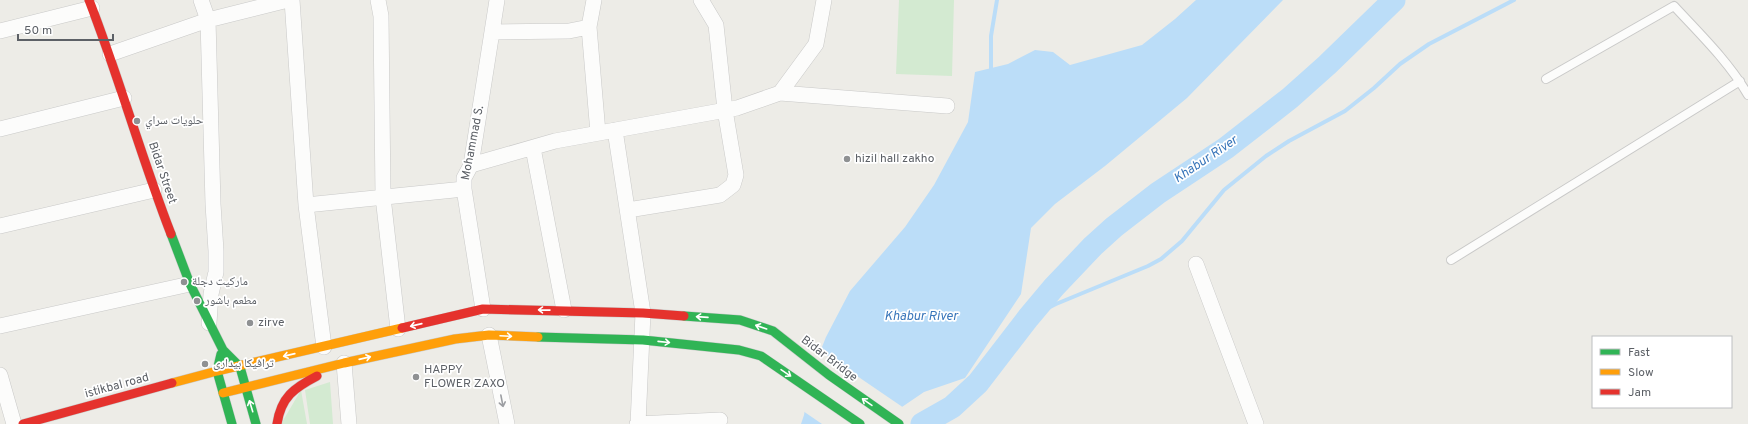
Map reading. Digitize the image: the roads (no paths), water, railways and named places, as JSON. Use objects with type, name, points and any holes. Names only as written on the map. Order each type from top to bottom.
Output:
[{"type":"main road","name":"Bidar Street","points":[[91,4],[110,54],[154,190],[190,284],[223,350],[240,367]]},
{"type":"main road","name":"Bidar Bridge","points":[[483,309],[643,313],[740,320],[773,331],[830,375],[899,424]]},
{"type":"main road","name":"istikbal road","points":[[23,424],[217,371],[240,367],[483,309]]},
{"type":"main road","points":[[223,393],[344,363],[455,339],[489,335],[643,340],[739,350],[761,356],[860,424]]},
{"type":"main road","points":[[223,350],[217,371],[232,424]]},
{"type":"main road","points":[[277,424],[283,400],[294,390],[311,379],[344,363]]},
{"type":"main road","points":[[240,367],[256,424]]},
{"type":"street","points":[[201,0],[208,20],[216,251],[216,272],[211,294],[209,324]]},
{"type":"street","points":[[110,54],[208,20],[288,0]]},
{"type":"street","points":[[292,0],[306,205],[324,347]]},
{"type":"street","points":[[378,0],[381,16],[383,197],[398,329]]},
{"type":"street","name":"Mohammad S.","points":[[483,309],[464,189],[464,178],[471,165],[497,0]]},
{"type":"street","points":[[594,0],[589,27],[598,133]]},
{"type":"street","points":[[628,210],[720,195],[733,185],[736,175],[725,110],[716,25],[701,0]]},
{"type":"street","points":[[780,93],[816,44],[824,0]]},
{"type":"street","points":[[0,31],[91,4]]},
{"type":"street","points":[[492,32],[569,31],[589,27]]},
{"type":"street","points":[[471,165],[555,141],[737,108],[780,93],[947,106]]},
{"type":"street","points":[[0,129],[124,98]]},
{"type":"street","points":[[615,130],[643,313],[643,340],[638,424],[720,420]]},
{"type":"street","points":[[533,148],[564,310]]},
{"type":"street","points":[[306,205],[464,189]]},
{"type":"street","points":[[0,226],[154,190]]},
{"type":"street","points":[[1196,264],[1256,424]]},
{"type":"street","points":[[0,326],[190,284]]},
{"type":"street","points":[[489,335],[507,424]]},
{"type":"street","points":[[344,363],[349,424]]},
{"type":"street","points":[[0,375],[14,424]]},
{"type":"lane","points":[[1546,79],[1674,6],[1716,51],[1748,95]]},
{"type":"lane","points":[[1451,260],[1740,82]]},
{"type":"water","name":"Khabur River","points":[[1196,0],[1283,0],[1187,98],[1105,166],[1055,204],[1031,228],[1021,294],[965,378],[924,392],[899,409],[887,424],[801,424],[804,415],[810,377],[826,337],[850,291],[905,227],[934,185],[968,122],[975,72],[1008,64],[1035,50],[1053,52],[1070,65],[1142,45]]},
{"type":"waterway","points":[[991,74],[991,36],[997,0]]},
{"type":"waterway","name":"Khabur River","points":[[922,424],[952,407],[978,383],[1054,287],[1093,246],[1114,227],[1158,193],[1226,148],[1290,98],[1327,65],[1394,0]]},
{"type":"waterway","points":[[1028,318],[1056,304],[1148,266],[1161,259],[1182,241],[1224,190],[1266,156],[1289,141],[1345,111],[1374,88],[1400,64],[1429,44],[1514,0]]},
{"type":"place","name":"حلويات سراي","points":[[137,121]]},
{"type":"place","name":"hizil hall zakho","points":[[847,159]]},
{"type":"place","name":"ماركيت دجلة","points":[[184,282]]},
{"type":"place","name":"مطعم باشور","points":[[197,301]]},
{"type":"place","name":"zirve","points":[[250,323]]},
{"type":"place","name":"ترافيكا بيدارى","points":[[205,364]]},
{"type":"place","name":"HAPPY FLOWER ZAXO","points":[[416,377]]}]
